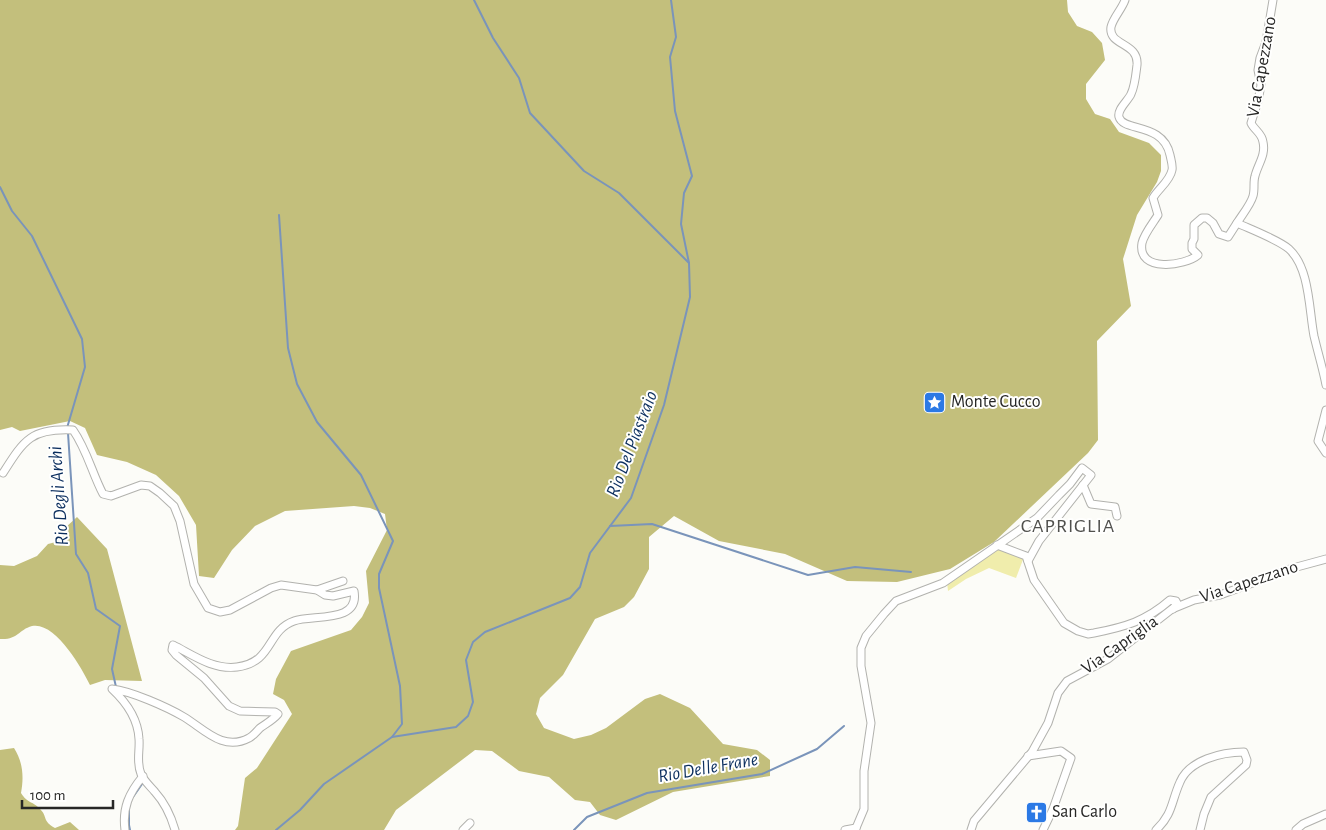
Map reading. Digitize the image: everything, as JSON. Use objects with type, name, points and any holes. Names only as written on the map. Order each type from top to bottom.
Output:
[{"type":"street","points":[[1125,0],[1111,27],[1112,35],[1116,40],[1134,51],[1137,57],[1137,66],[1132,93],[1119,111],[1119,118],[1123,123],[1155,133],[1163,140],[1169,150],[1172,162],[1172,171],[1168,179],[1153,198],[1158,215],[1142,243],[1144,256],[1150,263],[1156,264],[1175,263],[1193,259],[1198,255],[1192,249],[1194,225],[1202,218],[1207,218],[1213,223],[1218,234],[1228,237],[1237,223],[1288,248],[1303,275],[1310,297],[1311,321],[1326,385]]},
{"type":"street","name":"Via Capezzano","points":[[1237,223],[1253,196],[1255,176],[1262,160],[1264,149],[1263,140],[1251,123],[1261,86],[1258,70],[1266,42],[1273,0]]},
{"type":"street","points":[[1326,410],[1318,441],[1326,452]]},
{"type":"street","points":[[2,473],[19,448],[43,431],[73,430],[92,464],[97,482],[104,494],[111,496],[141,484],[150,486],[174,506],[180,521],[194,584],[208,608],[220,612],[230,610],[257,594],[281,585],[317,590],[333,596],[354,591],[355,597],[352,606],[346,611],[336,615],[295,620],[286,624],[257,661],[234,668],[216,666],[201,661],[172,645],[172,650],[176,655],[204,678],[229,706],[240,711],[275,712],[278,714],[250,738],[241,742],[230,743],[217,739],[183,716],[134,695],[112,689],[127,705],[137,725],[140,740],[139,766],[143,776],[161,799],[169,813],[174,830]]},
{"type":"street","points":[[845,830],[858,829],[864,809],[864,771],[871,723],[861,666],[860,648],[866,636],[896,601],[943,583],[1037,518],[1070,484],[1082,468],[1091,475],[1039,541],[1028,561]]},
{"type":"street","points":[[1083,484],[1091,504],[1115,508],[1117,516]]},
{"type":"street","points":[[997,545],[1026,556],[1034,580],[1064,623],[1083,633],[1094,634],[1139,621],[1170,600],[1174,600],[1177,603],[1172,609]]},
{"type":"street","name":"Via Capezzano","points":[[1172,609],[1194,600],[1220,595],[1326,558]]},
{"type":"street","points":[[317,590],[343,581]]},
{"type":"street","name":"Via Capriglia","points":[[971,830],[974,821],[1028,756],[1043,732],[1058,693],[1067,681],[1108,659],[1172,609]]},
{"type":"street","points":[[1028,756],[1060,751],[1071,758],[1053,810],[1043,830]]},
{"type":"street","points":[[1156,830],[1166,819],[1185,773],[1204,760],[1244,752],[1246,765],[1211,796],[1200,830]]},
{"type":"street","points":[[125,830],[124,819],[127,799],[143,776]]},
{"type":"street","points":[[1296,830],[1303,824],[1326,814]]},
{"type":"street","points":[[463,830],[470,823]]},
{"type":"shaded area","points":[[0,0],[1067,0],[1068,12],[1077,26],[1092,32],[1102,43],[1105,60],[1086,84],[1086,99],[1095,114],[1110,119],[1119,132],[1149,143],[1161,155],[1161,171],[1157,182],[1137,215],[1123,259],[1131,306],[1097,341],[1098,440],[1088,453],[994,542],[950,569],[897,582],[847,581],[785,554],[719,541],[674,516],[649,537],[649,569],[634,597],[624,607],[595,619],[563,675],[540,698],[536,714],[544,728],[574,739],[591,735],[606,728],[645,699],[660,694],[690,708],[723,744],[757,750],[770,760],[770,776],[673,792],[616,820],[600,815],[590,802],[575,800],[549,777],[519,771],[492,751],[475,750],[396,810],[384,830],[235,830],[238,826],[245,778],[257,768],[292,714],[284,700],[273,694],[276,679],[291,651],[351,630],[362,617],[369,603],[366,571],[387,530],[385,514],[370,508],[354,506],[285,511],[255,526],[232,550],[214,578],[199,576],[196,525],[179,496],[156,475],[127,462],[97,455],[85,428],[70,421],[20,431],[12,427],[0,430]]},
{"type":"shaded area","points":[[77,517],[107,549],[142,681],[105,680],[90,685],[67,647],[50,631],[41,626],[32,626],[11,638],[0,639],[0,565],[14,566],[37,556],[48,544],[56,542],[62,536],[65,528]]},
{"type":"shaded area","points":[[996,548],[1024,557],[1016,578],[989,568],[966,579],[948,591],[947,582]]},
{"type":"shaded area","points":[[14,748],[21,764],[21,793],[24,797],[40,809],[48,823],[55,828],[70,822],[79,830],[0,830],[0,750]]},
{"type":"waterway","points":[[474,0],[493,38],[519,78],[530,113],[584,171],[619,193],[689,263]]},
{"type":"waterway","name":"Rio Del Piastraio","points":[[276,830],[300,810],[324,784],[392,737],[456,727],[468,716],[473,702],[466,660],[473,642],[485,632],[570,598],[580,587],[590,553],[631,498],[664,405],[690,297],[689,263],[681,224],[684,193],[692,176],[675,111],[670,57],[676,37],[671,0]]},
{"type":"waterway","name":"Rio Degli Archi","points":[[0,187],[12,211],[32,236],[82,339],[85,367],[67,428]]},
{"type":"waterway","points":[[279,215],[288,348],[297,384],[317,422],[361,475],[393,541],[379,574],[379,588],[400,686],[402,724],[392,737]]},
{"type":"waterway","name":"Rio Degli Archi","points":[[68,433],[76,554],[88,573],[96,609],[120,626],[112,669],[116,687]]},
{"type":"waterway","points":[[610,526],[652,524],[808,575],[855,567],[911,572]]},
{"type":"waterway","name":"Rio Delle Frane","points":[[574,830],[587,817],[647,793],[762,774],[817,749],[844,726]]},
{"type":"waterway","name":"Rio Degli Archi","points":[[133,797],[142,781]]},
{"type":"waterway","name":"Rio Degli Archi","points":[[129,810],[130,830]]},
{"type":"place","name":"Monte Cucco","points":[[935,402]]},
{"type":"place","name":"San Carlo","points":[[1036,812]]},
{"type":"district","name":"CAPRIGLIA","points":[[1068,526]]}]
